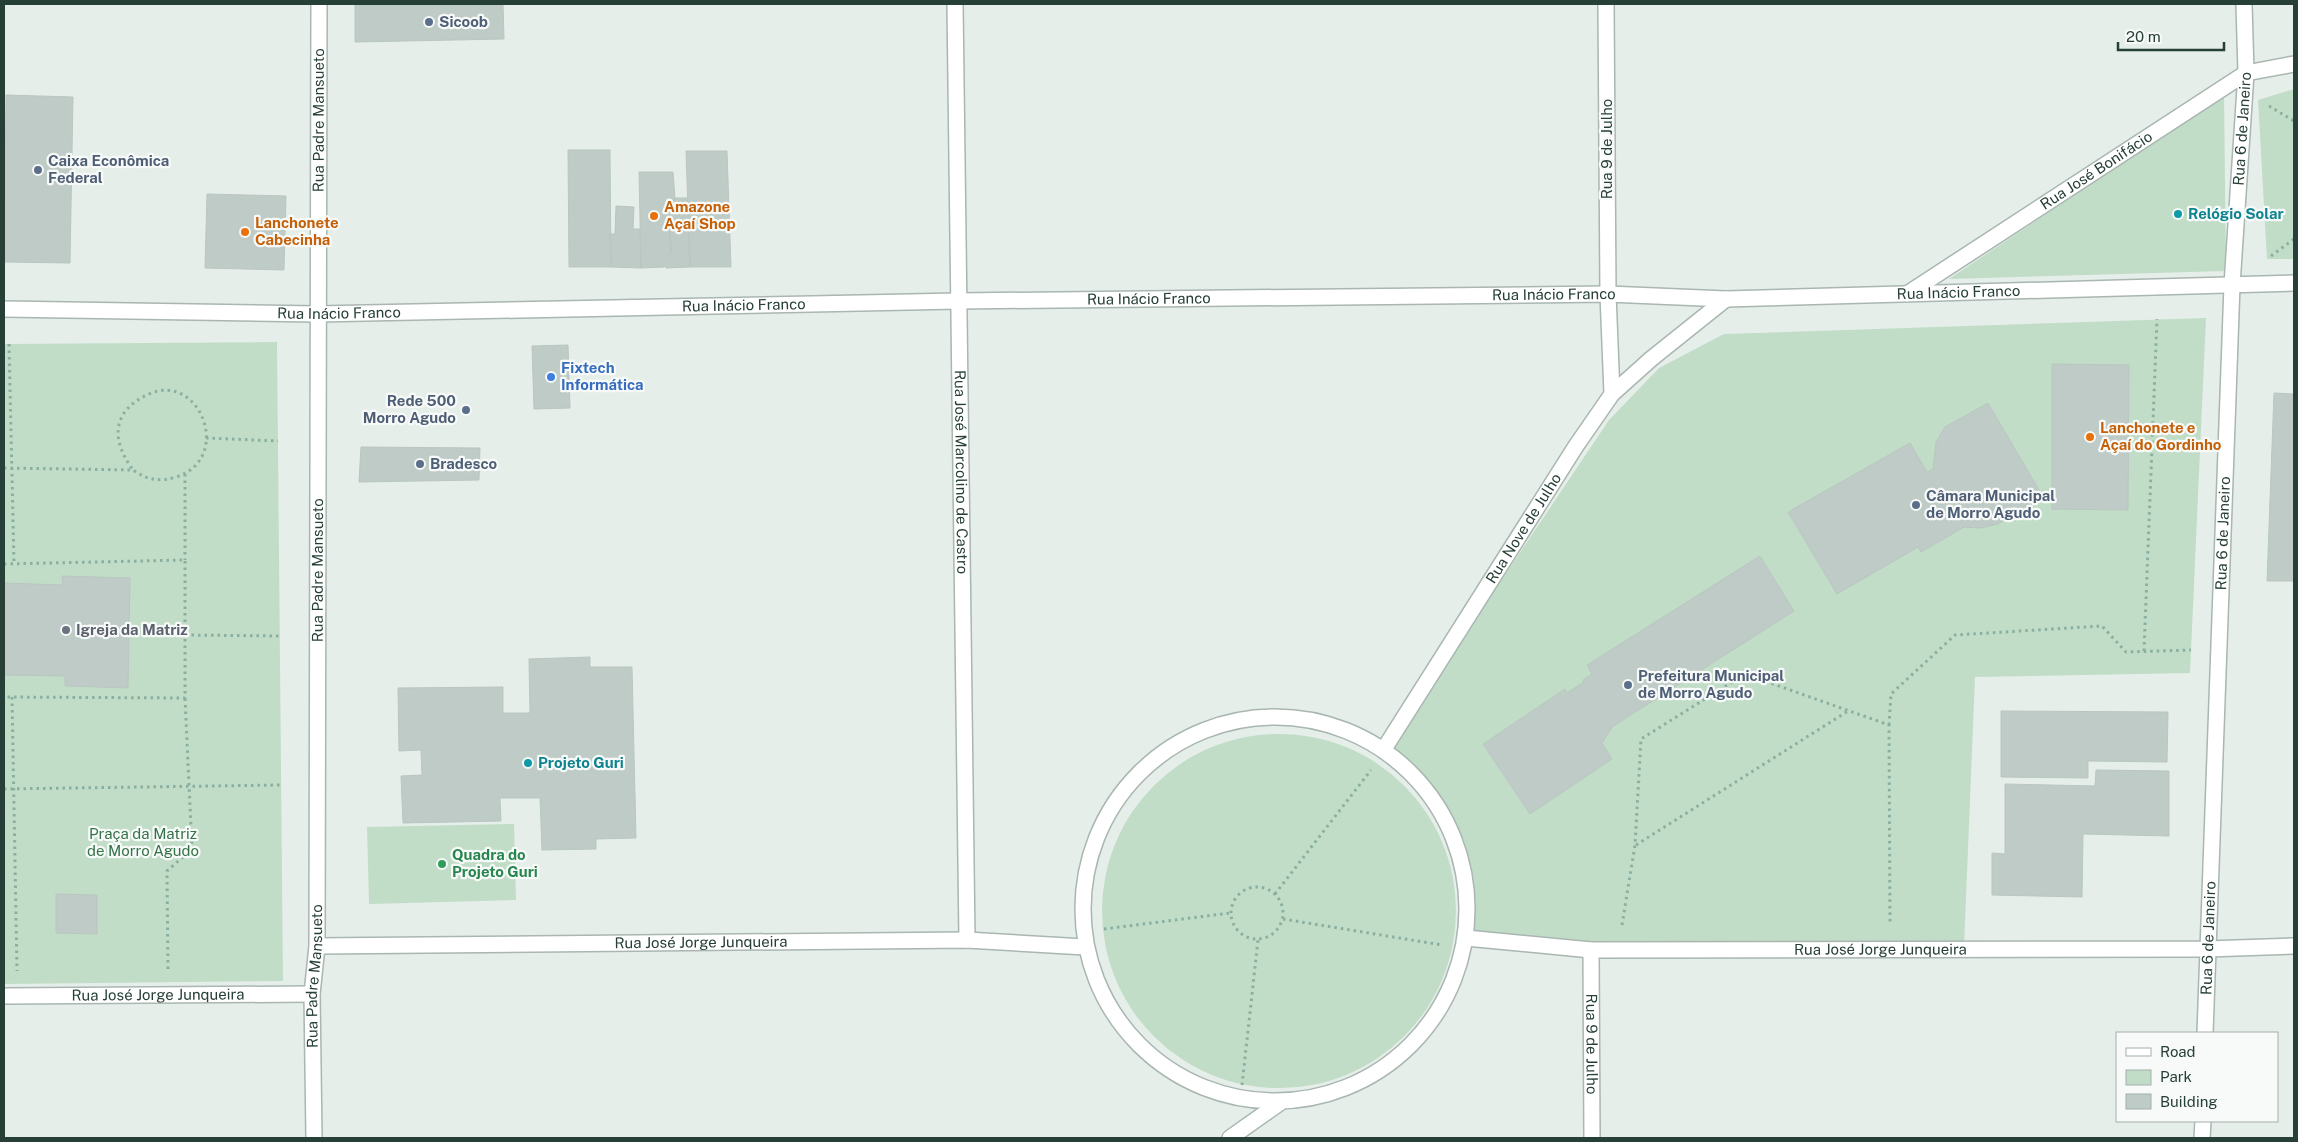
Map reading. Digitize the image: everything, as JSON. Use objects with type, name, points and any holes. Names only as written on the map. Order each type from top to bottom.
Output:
[{"type":"street","name":"Rua Padre Mansueto","points":[[314,1138],[312,994],[317,946],[319,4]]},
{"type":"street","name":"Rua José Marcolino de Castro","points":[[955,4],[967,940]]},
{"type":"street","name":"Rua 9 de Julho","points":[[1606,4],[1608,294]]},
{"type":"street","name":"Rua 6 de Janeiro","points":[[2205,1032],[2232,285],[2246,73],[2244,4]]},
{"type":"street","name":"Rua José Bonifácio","points":[[1907,294],[2246,73],[2294,64]]},
{"type":"street","name":"Rua Inácio Franco","points":[[4,309],[317,314],[958,301],[1608,294],[1726,299],[2294,283]]},
{"type":"street","points":[[1608,294],[1612,394]]},
{"type":"street","name":"Rua Nove de Julho","points":[[1384,749],[1576,446],[1612,394],[1651,359],[1726,299]]},
{"type":"street","points":[[1269,715],[1336,725],[1384,749],[1440,808],[1464,871],[1466,938],[1445,1002],[1404,1054],[1346,1089],[1280,1102],[1214,1092],[1155,1060],[1110,1009],[1086,946],[1084,879],[1105,816],[1146,763],[1204,728],[1269,715]]},
{"type":"street","name":"Rua José Jorge Junqueira","points":[[1466,938],[1591,950],[2207,950],[2294,946]]},
{"type":"street","name":"Rua José Jorge Junqueira","points":[[317,946],[967,940],[1086,946]]},
{"type":"street","name":"Rua 9 de Julho","points":[[1591,950],[1592,1138]]},
{"type":"street","name":"Rua José Jorge Junqueira","points":[[4,996],[312,994]]},
{"type":"street","points":[[1230,1138],[1280,1102]]},
{"type":"street","points":[[2202,1138],[2203,1122]]},
{"type":"path","points":[[2266,104],[2294,121]]},
{"type":"path","points":[[2267,259],[2294,239]]},
{"type":"path","points":[[2144,651],[2157,320]]},
{"type":"path","points":[[9,344],[14,564]]},
{"type":"path","points":[[170,391],[186,396],[197,407],[204,419],[206,438],[205,451],[200,461],[185,474],[161,480],[143,477],[133,470],[121,451],[118,435],[119,424],[122,414],[134,401],[153,392],[170,391]]},
{"type":"path","points":[[206,438],[278,440]]},
{"type":"path","points":[[4,468],[133,470]]},
{"type":"path","points":[[168,973],[167,871],[192,849],[186,698],[185,474]]},
{"type":"path","points":[[4,564],[185,560]]},
{"type":"path","points":[[1890,928],[1889,726],[1891,694],[1955,635],[2102,626],[2126,652],[2191,650]]},
{"type":"path","points":[[185,635],[280,636]]},
{"type":"path","points":[[1621,933],[1635,845],[1641,739],[1745,674],[1889,726]]},
{"type":"path","points":[[4,697],[186,698]]},
{"type":"path","points":[[12,697],[17,974]]},
{"type":"path","points":[[1635,845],[1848,711]]},
{"type":"path","points":[[1275,894],[1376,764]]},
{"type":"path","points":[[4,789],[281,785]]},
{"type":"path","points":[[1249,888],[1267,888],[1275,894],[1283,909],[1283,918],[1274,934],[1258,940],[1249,939],[1236,930],[1230,913],[1235,897],[1249,888]]},
{"type":"path","points":[[1102,929],[1230,913]]},
{"type":"path","points":[[1283,918],[1442,945]]},
{"type":"path","points":[[1242,1085],[1258,940]]},
{"type":"green space","points":[[2294,89],[2294,259],[2267,259],[2258,100]]},
{"type":"green space","points":[[2224,95],[2226,271],[1949,279]]},
{"type":"green space","points":[[2206,318],[2190,673],[1975,677],[1964,947],[1568,942],[1470,935],[1466,870],[1440,804],[1388,749],[1609,420],[1659,368],[1724,334]]},
{"type":"green space","name":"Praça da Matriz de Morro Agudo","points":[[277,342],[283,981],[4,984],[4,344]]},
{"type":"green space","points":[[1262,734],[1296,734],[1331,741],[1378,763],[1416,798],[1427,812],[1449,859],[1456,894],[1453,946],[1443,979],[1427,1010],[1392,1048],[1378,1059],[1331,1081],[1296,1088],[1262,1088],[1227,1081],[1180,1059],[1142,1024],[1131,1010],[1109,963],[1102,928],[1102,894],[1109,859],[1131,812],[1166,774],[1180,763],[1227,741]]},
{"type":"green space","name":"Quadra do Projeto Guri","points":[[514,824],[516,900],[369,904],[367,827]]},
{"type":"building","name":"Sicoob","points":[[355,4],[503,4],[504,39],[355,42]]},
{"type":"building","name":"Caixa Econômica Federal","points":[[6,95],[73,97],[70,263],[4,262]]},
{"type":"building","points":[[568,150],[610,150],[611,267],[569,267]]},
{"type":"building","points":[[686,151],[727,151],[731,267],[690,267]]},
{"type":"building","name":"Amazone Açaí Shop","points":[[639,172],[673,172],[675,199],[669,203],[671,253],[665,257],[665,267],[641,268]]},
{"type":"building","name":"Lanchonete Cabecinha","points":[[207,194],[286,196],[284,270],[205,268]]},
{"type":"building","points":[[675,198],[687,198],[690,267],[666,268],[666,257],[671,253],[669,203]]},
{"type":"building","points":[[616,206],[634,207],[633,229],[640,229],[641,268],[611,267],[610,234],[615,234]]},
{"type":"building","name":"Fixtech Informática","points":[[568,345],[570,408],[534,409],[532,346]]},
{"type":"building","name":"Lanchonete e Açaí do Gordinho","points":[[2052,364],[2129,365],[2128,510],[2052,509]]},
{"type":"building","points":[[2274,393],[2294,394],[2294,581],[2267,581]]},
{"type":"building","name":"Câmara Municipal de Morro Agudo","points":[[1988,403],[2043,497],[1998,524],[1980,528],[1964,527],[1921,552],[1918,547],[1837,594],[1788,512],[1910,443],[1927,472],[1933,469],[1936,442],[1945,427]]},
{"type":"building","name":"Bradesco","points":[[361,447],[480,448],[479,480],[359,482]]},
{"type":"building","name":"Prefeitura Municipal de Morro Agudo","points":[[1760,556],[1794,611],[1612,727],[1602,743],[1612,759],[1530,814],[1483,744],[1565,689],[1567,693],[1584,682],[1583,680],[1592,674],[1587,665]]},
{"type":"building","name":"Igreja da Matriz","points":[[62,576],[130,578],[128,688],[65,686],[65,676],[4,675],[4,583],[63,585]]},
{"type":"building","name":"Projeto Guri","points":[[590,657],[590,667],[632,667],[636,838],[596,839],[596,849],[542,850],[540,798],[500,798],[501,821],[403,823],[401,776],[422,775],[421,750],[399,751],[398,688],[503,687],[503,713],[530,713],[529,659]]},
{"type":"building","points":[[2001,711],[2168,712],[2167,762],[2088,761],[2088,778],[2001,777]]},
{"type":"building","points":[[2096,770],[2169,771],[2169,836],[2083,834],[2082,897],[1992,895],[1992,853],[2005,854],[2005,784],[2095,786]]},
{"type":"building","points":[[56,894],[97,895],[97,934],[56,933]]},
{"type":"place","name":"Sicoob","points":[[429,22]]},
{"type":"place","name":"Caixa Econômica Federal","points":[[38,170]]},
{"type":"place","name":"Relógio Solar","points":[[2178,214]]},
{"type":"place","name":"Amazone Açaí Shop","points":[[654,216]]},
{"type":"place","name":"Lanchonete Cabecinha","points":[[245,232]]},
{"type":"place","name":"Fixtech Informática","points":[[551,377]]},
{"type":"place","name":"Rede 500 Morro Agudo","points":[[466,410]]},
{"type":"place","name":"Lanchonete e Açaí do Gordinho","points":[[2090,437]]},
{"type":"place","name":"Bradesco","points":[[420,464]]},
{"type":"place","name":"Câmara Municipal de Morro Agudo","points":[[1916,505]]},
{"type":"place","name":"Igreja da Matriz","points":[[66,630]]},
{"type":"place","name":"Prefeitura Municipal de Morro Agudo","points":[[1628,685]]},
{"type":"place","name":"Projeto Guri","points":[[528,763]]},
{"type":"place","name":"Quadra do Projeto Guri","points":[[442,864]]}]
